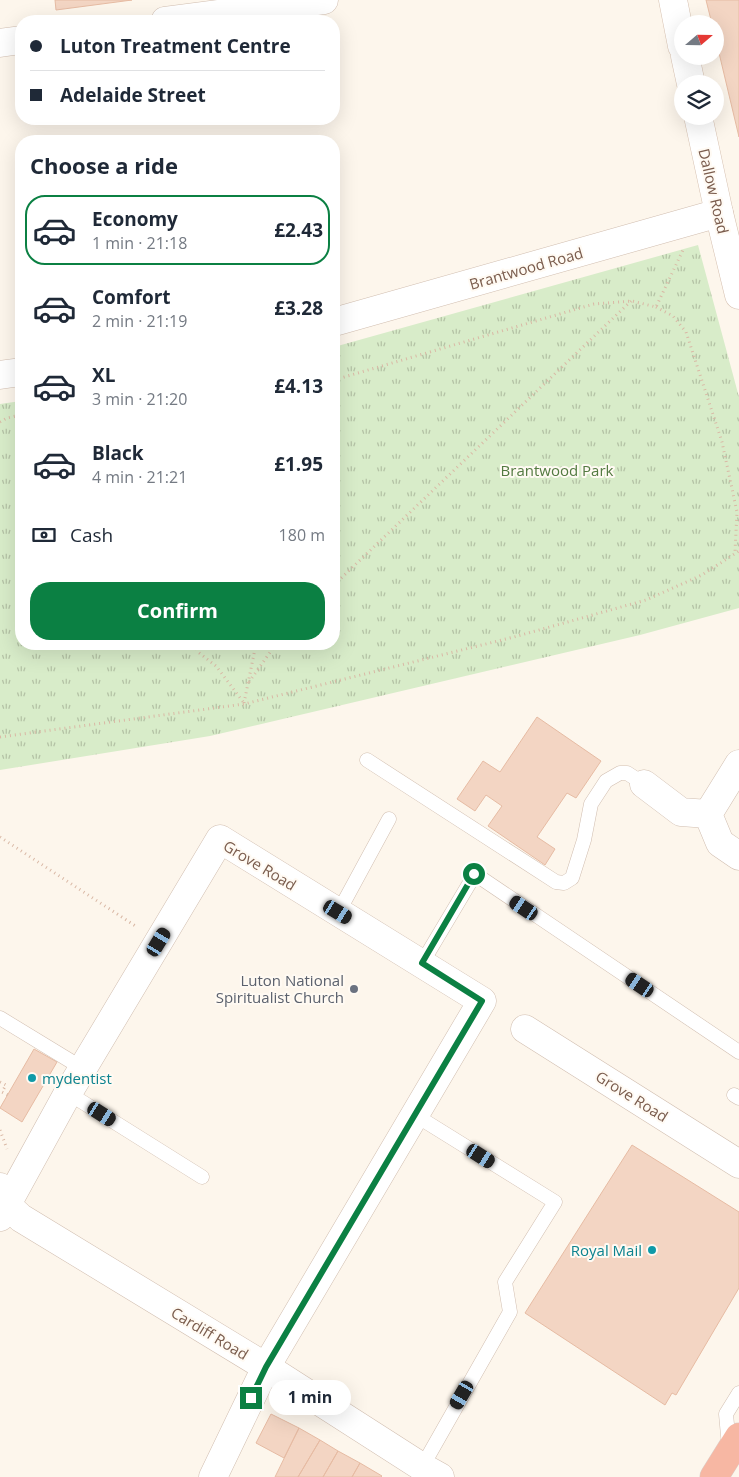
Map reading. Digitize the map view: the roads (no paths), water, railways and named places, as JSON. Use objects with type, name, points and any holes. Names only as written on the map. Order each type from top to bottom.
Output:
[{"type":"highway","points":[[714,1477],[734,1444]]},
{"type":"street","points":[[210,15],[324,0]]},
{"type":"street","points":[[672,0],[675,15]]},
{"type":"street","points":[[0,43],[15,41]]},
{"type":"street","name":"Dallow Road","points":[[700,125],[739,296]]},
{"type":"street","name":"Brantwood Road","points":[[340,320],[719,213]]},
{"type":"street","points":[[0,374],[15,373]]},
{"type":"street","points":[[708,814],[739,764]]},
{"type":"street","points":[[644,784],[681,812],[708,814]]},
{"type":"street","points":[[708,814],[720,843],[739,856]]},
{"type":"street","name":"Grove Road","points":[[2,1203],[220,839],[482,1001],[415,1115]]},
{"type":"street","name":"Grove Road","points":[[525,1028],[739,1164]]},
{"type":"street","points":[[213,1477],[266,1367],[415,1115]]},
{"type":"street","name":"Cardiff Road","points":[[2,1203],[21,1218],[266,1367],[431,1472]]},
{"type":"lane","points":[[367,760],[556,882],[564,883],[572,878],[584,840],[591,804],[606,781],[620,773],[628,773],[644,784]]},
{"type":"lane","points":[[338,912],[389,819]]},
{"type":"lane","points":[[422,963],[474,874],[739,1052]]},
{"type":"lane","points":[[0,1018],[82,1068]]},
{"type":"lane","points":[[68,1093],[202,1177]]},
{"type":"lane","points":[[415,1115],[555,1202],[506,1282],[510,1312],[431,1472]]},
{"type":"lane","points":[[734,1444],[726,1414],[739,1393]]},
{"type":"place","name":"Luton National Spiritualist Church","points":[[354,989]]},
{"type":"place","name":"mydentist","points":[[32,1078]]},
{"type":"place","name":"Royal Mail","points":[[652,1250]]},
{"type":"park label","name":"Brantwood Park","points":[[557,470]]}]
